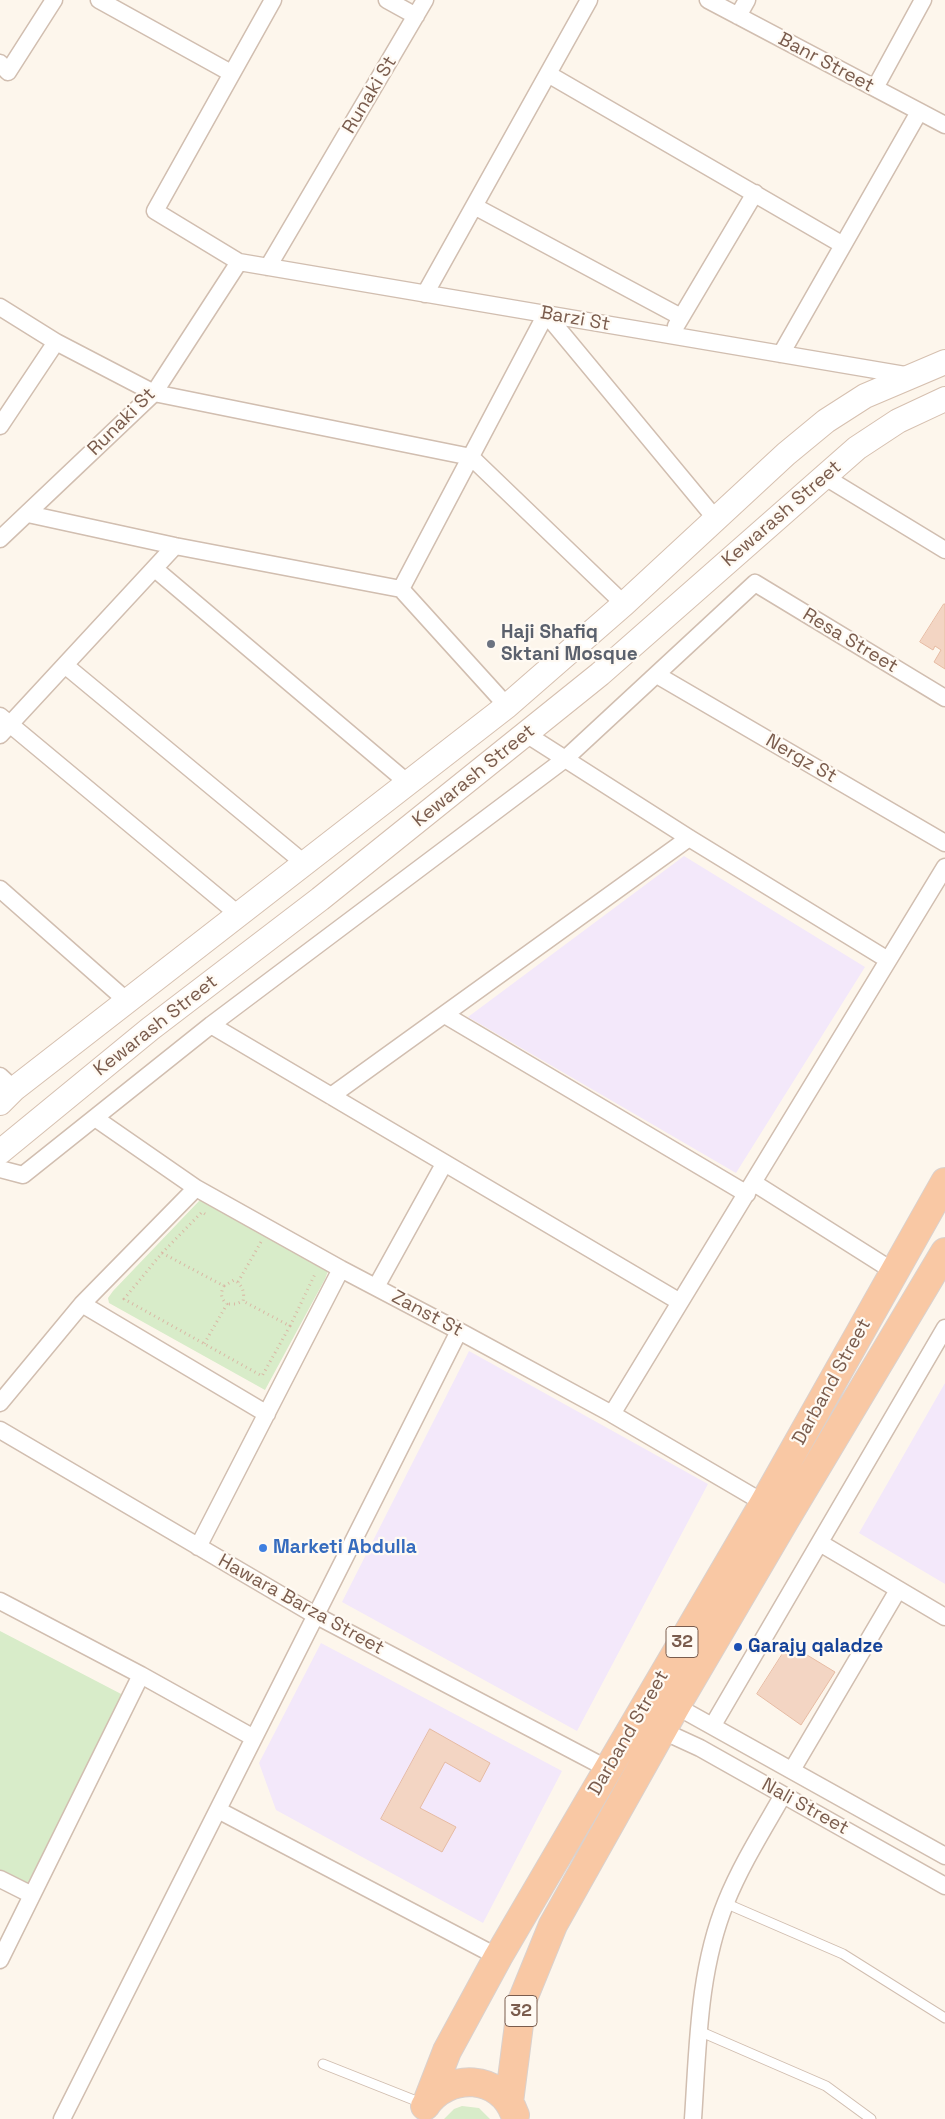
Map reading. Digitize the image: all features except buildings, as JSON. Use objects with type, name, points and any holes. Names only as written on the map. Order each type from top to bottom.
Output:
[{"type":"highway","name":"Darband Street","points":[[423,2112],[447,2051],[498,1957],[764,1503],[893,1271],[945,1182]]},
{"type":"highway","name":"Darband Street","points":[[513,2110],[522,2001],[553,1925],[676,1706],[945,1252]]},
{"type":"highway","name":"32","points":[[423,2112],[432,2096],[450,2084],[472,2081],[493,2088],[513,2110]]},
{"type":"main road","name":"Kewarash Street","points":[[5,1089],[127,1001],[508,706],[576,644],[624,604],[786,454],[826,421],[865,396],[945,362]]},
{"type":"main road","name":"Kewarash Street","points":[[0,1152],[150,1029],[320,899],[600,674],[856,448],[898,421],[944,400]]},
{"type":"main road","points":[[576,644],[600,674]]},
{"type":"street","points":[[4,68],[54,0]]},
{"type":"street","points":[[99,0],[231,73]]},
{"type":"street","points":[[239,262],[155,211],[272,0]]},
{"type":"street","points":[[387,0],[416,16]]},
{"type":"street","name":"Runaki St","points":[[268,267],[425,0]]},
{"type":"street","points":[[425,294],[589,0]]},
{"type":"street","name":"Banr Street","points":[[708,0],[945,126]]},
{"type":"street","points":[[738,16],[747,0]]},
{"type":"street","points":[[875,88],[923,0]]},
{"type":"street","points":[[548,74],[843,245]]},
{"type":"street","points":[[781,354],[919,112]]},
{"type":"street","points":[[670,335],[755,193]]},
{"type":"street","points":[[474,206],[681,317]]},
{"type":"street","name":"Runaki St","points":[[0,540],[154,393],[239,262]]},
{"type":"street","name":"Barzi St","points":[[239,262],[911,376]]},
{"type":"street","points":[[0,307],[56,342],[154,393],[471,457],[624,604]]},
{"type":"street","points":[[401,589],[546,314],[715,518]]},
{"type":"street","points":[[0,426],[56,342]]},
{"type":"street","points":[[825,477],[945,550]]},
{"type":"street","points":[[28,514],[175,546],[401,589],[508,706]]},
{"type":"street","points":[[175,546],[66,666],[3,725],[238,914]]},
{"type":"street","points":[[155,569],[408,783]]},
{"type":"street","name":"Resa Street","points":[[657,675],[755,583],[945,698]]},
{"type":"street","points":[[66,666],[304,864]]},
{"type":"street","points":[[0,1169],[23,1175],[211,1025],[565,759],[657,675]]},
{"type":"street","name":"Nergz St","points":[[657,675],[945,843]]},
{"type":"street","points":[[526,734],[689,838],[888,960]]},
{"type":"street","points":[[331,1096],[689,838]]},
{"type":"street","points":[[612,1414],[945,867]]},
{"type":"street","points":[[0,889],[127,1001]]},
{"type":"street","points":[[444,1015],[893,1271]]},
{"type":"street","points":[[211,1025],[680,1302]]},
{"type":"street","name":"Zanst St","points":[[95,1118],[196,1188],[341,1269],[612,1414],[764,1503]]},
{"type":"street","points":[[376,1287],[444,1164]]},
{"type":"street","points":[[0,1403],[82,1304],[196,1188]]},
{"type":"street","points":[[198,1546],[341,1269]]},
{"type":"street","points":[[82,1304],[267,1414]]},
{"type":"street","points":[[713,1725],[945,1328]]},
{"type":"street","points":[[62,2119],[459,1331]]},
{"type":"street","name":"Hawara Barza Street","points":[[0,1430],[315,1615],[608,1769]]},
{"type":"street","points":[[820,1543],[945,1617]]},
{"type":"street","points":[[792,1770],[898,1590]]},
{"type":"street","points":[[0,1601],[141,1675],[254,1738]]},
{"type":"street","points":[[0,1960],[141,1675]]},
{"type":"street","name":"Nali Street","points":[[676,1706],[945,1856]]},
{"type":"street","name":"Nali Street","points":[[663,1731],[700,1748],[945,1886]]},
{"type":"street","points":[[693,2119],[699,2031],[707,1966],[725,1903],[737,1877],[783,1795]]},
{"type":"street","points":[[218,1810],[498,1957]]},
{"type":"street","points":[[0,1879],[32,1895]]},
{"type":"lane","points":[[725,1903],[843,1954],[945,2018]]},
{"type":"lane","points":[[699,2031],[826,2086],[871,2119]]},
{"type":"lane","points":[[322,2064],[423,2112]]},
{"type":"path","points":[[211,1217],[202,1212],[162,1253],[124,1299],[262,1376],[290,1326],[316,1272],[309,1268]]},
{"type":"path","points":[[253,1238],[269,1246]]},
{"type":"path","points":[[238,1282],[261,1242]]},
{"type":"path","points":[[162,1253],[224,1286]]},
{"type":"path","points":[[234,1280],[238,1282],[244,1292],[243,1301],[236,1304],[227,1304],[221,1294],[224,1286],[234,1280]]},
{"type":"path","points":[[243,1301],[290,1326]]},
{"type":"path","points":[[204,1344],[227,1304]]},
{"type":"shaded area","points":[[684,856],[865,967],[736,1173],[468,1017]]},
{"type":"shaded area","points":[[469,1351],[708,1484],[577,1731],[342,1602]]},
{"type":"shaded area","points":[[945,1383],[945,1584],[859,1533]]},
{"type":"shaded area","points":[[321,1643],[562,1771],[483,1923],[276,1810],[259,1763]]},
{"type":"green space","points":[[199,1201],[203,1201],[326,1267],[328,1271],[265,1390],[109,1303],[108,1298],[113,1291]]},
{"type":"green space","points":[[0,1631],[125,1696],[25,1888],[0,1875]]},
{"type":"green space","points":[[462,2106],[479,2108],[490,2119],[444,2119],[454,2109]]},
{"type":"place","name":"Haji Shafiq Sktani Mosque","points":[[491,644]]},
{"type":"place","name":"Marketi Abdulla","points":[[263,1548]]},
{"type":"place","name":"Garajy qaladze","points":[[738,1647]]}]
